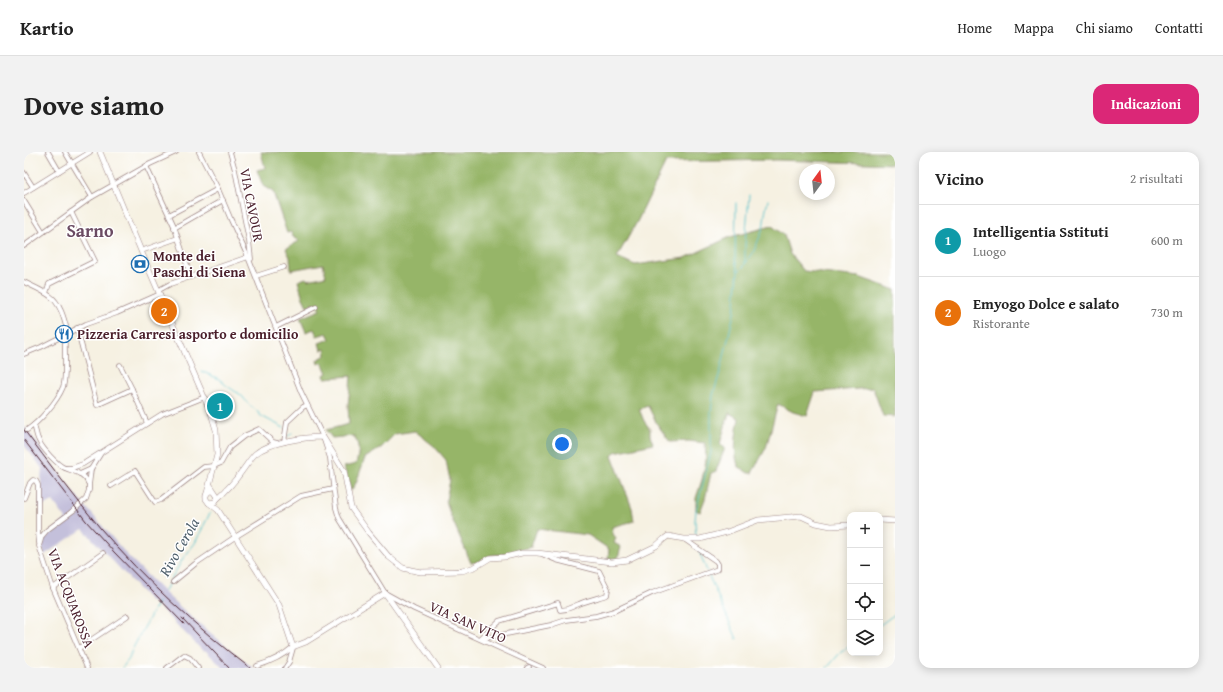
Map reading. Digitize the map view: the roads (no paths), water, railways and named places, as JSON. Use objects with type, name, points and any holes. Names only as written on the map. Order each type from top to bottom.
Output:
[{"type":"street","points":[[48,152],[59,171]]},
{"type":"street","points":[[65,152],[92,197]]},
{"type":"street","points":[[24,193],[90,152]]},
{"type":"street","points":[[100,152],[211,413],[216,430],[217,455],[210,485],[212,492],[217,495],[218,510]]},
{"type":"street","points":[[24,240],[25,245],[113,183],[176,152]]},
{"type":"street","points":[[199,152],[218,188],[251,263],[301,392],[323,437],[344,471],[351,508],[389,557],[402,568],[421,572],[462,571],[475,567],[490,558],[505,558],[522,553],[612,562],[627,560],[656,546],[668,536],[684,539],[696,539],[727,532],[758,520],[801,516],[816,523],[831,526],[847,525]]},
{"type":"street","name":"VIA CAVOUR","points":[[230,152],[249,241],[251,263]]},
{"type":"street","points":[[146,166],[169,215],[191,277]]},
{"type":"street","points":[[24,173],[33,187]]},
{"type":"street","points":[[169,215],[218,188]]},
{"type":"street","points":[[174,228],[223,200]]},
{"type":"street","points":[[24,201],[43,232]]},
{"type":"street","points":[[46,293],[48,284],[95,261],[71,212]]},
{"type":"street","points":[[141,251],[178,238]]},
{"type":"street","points":[[24,354],[86,324],[118,313],[159,292],[170,284],[248,257]]},
{"type":"street","points":[[256,276],[284,267]]},
{"type":"street","points":[[24,282],[46,293],[57,303],[68,330],[65,334],[63,387],[45,414],[27,430]]},
{"type":"street","points":[[276,327],[316,307]]},
{"type":"street","points":[[77,328],[97,405],[132,389]]},
{"type":"street","points":[[120,365],[147,423]]},
{"type":"street","points":[[65,468],[72,468],[83,464],[162,414],[205,397]]},
{"type":"street","points":[[284,442],[287,422],[307,405]]},
{"type":"street","points":[[34,425],[39,441],[55,462],[80,474],[87,479],[89,485]]},
{"type":"street","points":[[111,486],[135,471],[155,502],[161,500],[204,467],[214,466],[221,463],[230,447],[244,436],[259,429],[277,444]]},
{"type":"street","points":[[209,503],[213,503],[223,494],[254,455],[262,450],[284,442],[313,437],[323,437]]},
{"type":"street","points":[[323,437],[330,458],[333,489],[339,518],[385,592],[438,668]]},
{"type":"street","name":"VIA ACQUAROSSA","points":[[87,668],[53,588],[39,546],[42,536],[48,530],[86,499],[92,469],[101,453]]},
{"type":"street","points":[[80,474],[83,464]]},
{"type":"street","points":[[80,474],[92,469]]},
{"type":"street","points":[[24,498],[30,482],[35,480],[38,485],[39,546]]},
{"type":"street","points":[[173,582],[195,564],[235,537],[301,496],[333,489]]},
{"type":"street","points":[[212,492],[223,494]]},
{"type":"street","points":[[212,492],[206,499],[218,510],[279,605],[293,647],[289,662],[285,668]]},
{"type":"street","points":[[883,520],[895,521]]},
{"type":"street","points":[[480,640],[551,625],[566,620],[596,616],[614,611],[652,593],[718,569],[718,564],[716,561],[684,539]]},
{"type":"street","points":[[53,588],[103,553]]},
{"type":"street","points":[[480,640],[499,621],[558,603],[560,610],[568,610],[578,604],[607,595],[608,589],[599,571],[556,560],[542,554]]},
{"type":"street","points":[[257,666],[266,663],[293,647],[306,642],[385,592]]},
{"type":"street","name":"VIA SAN VITO","points":[[385,592],[414,609],[543,668]]},
{"type":"street","points":[[79,648],[127,616]]},
{"type":"street","points":[[167,668],[184,655],[190,658],[198,668]]},
{"type":"waterway","points":[[739,271],[745,265],[749,195]]},
{"type":"waterway","points":[[746,263],[753,253],[763,229],[768,200]]},
{"type":"waterway","points":[[696,537],[696,510],[711,452],[711,413],[713,395],[721,369],[734,313],[738,272],[735,259],[736,203]]},
{"type":"waterway","points":[[201,371],[219,379],[242,396],[261,416],[284,428]]},
{"type":"waterway","name":"Rivo Cerola","points":[[288,436],[292,433]]},
{"type":"waterway","name":"Rivo Cerola","points":[[164,592],[182,560],[195,543],[210,513]]},
{"type":"waterway","points":[[699,551],[707,571]]},
{"type":"waterway","points":[[708,574],[737,639]]},
{"type":"waterway","name":"Rivo Cerola","points":[[122,668],[129,659],[133,648],[158,602]]},
{"type":"waterway","points":[[883,623],[895,614]]},
{"type":"waterway","points":[[827,668],[840,653],[847,648]]},
{"type":"railway","points":[[24,430],[91,517],[153,585],[210,636],[250,668]]},
{"type":"railway","points":[[24,440],[86,521],[184,624]]},
{"type":"railway","points":[[182,618],[229,668]]},
{"type":"place","name":"Monte dei Paschi di Siena","points":[[140,264]]},
{"type":"place","name":"Emyogo Dolce e salato","points":[[164,311]]},
{"type":"place","name":"Pizzeria Carresi asporto e domicilio","points":[[64,334]]},
{"type":"place","name":"Intelligentia Sstituti","points":[[220,406]]},
{"type":"district","name":"Sarno","points":[[90,230]]}]
